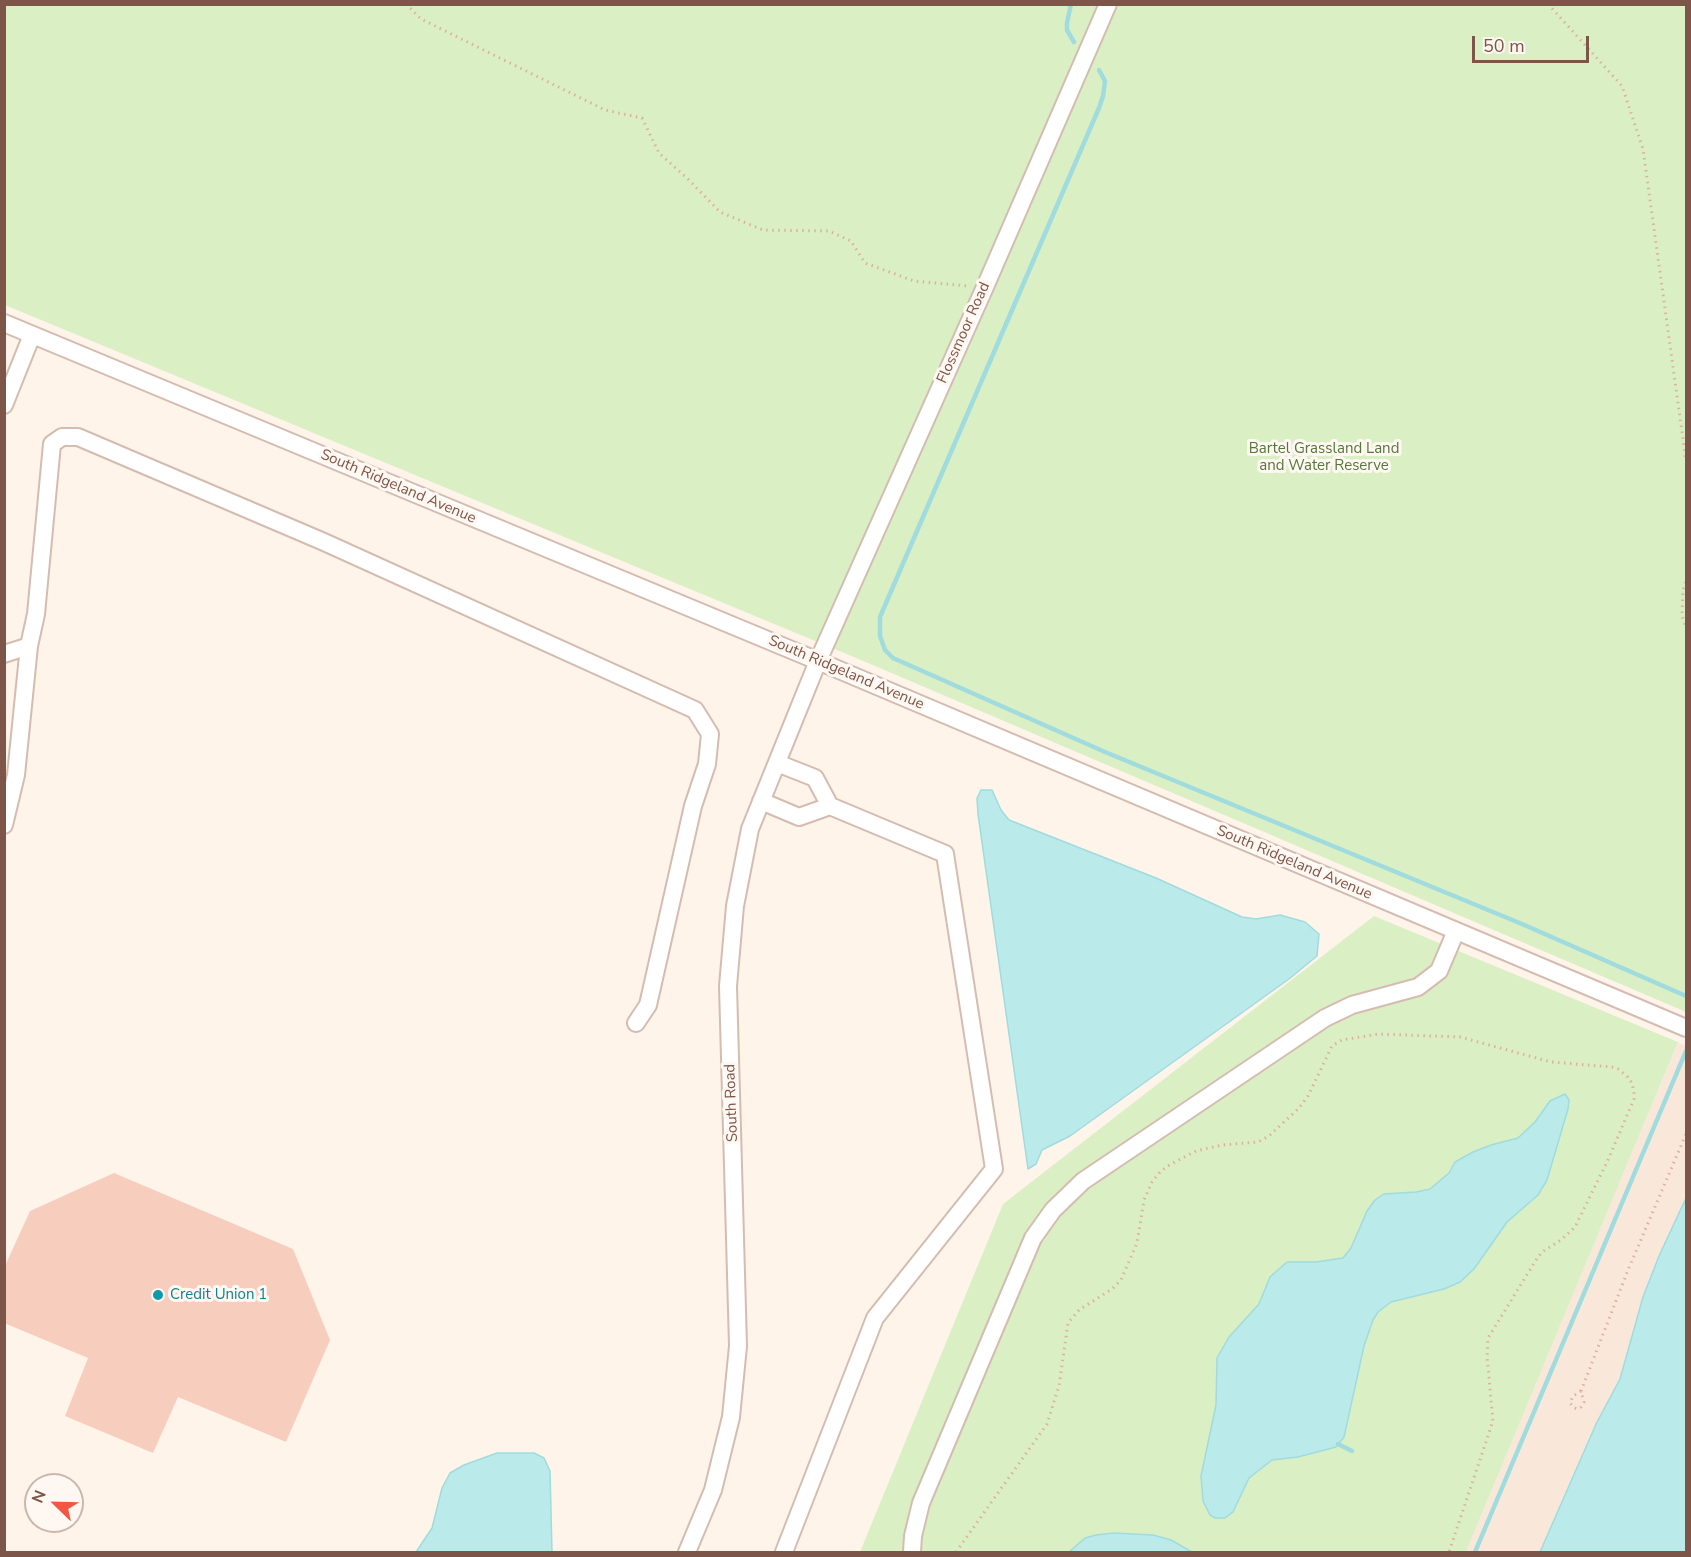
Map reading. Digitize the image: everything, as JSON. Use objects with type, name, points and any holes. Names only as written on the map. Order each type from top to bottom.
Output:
[{"type":"street","name":"Flossmoor Road","points":[[818,661],[1108,4]]},
{"type":"street","name":"South Ridgeland Avenue","points":[[4,323],[818,661],[1686,1028]]},
{"type":"street","points":[[4,405],[32,334]]},
{"type":"street","points":[[4,825],[16,775],[29,646],[36,614],[52,444],[62,437],[78,437],[324,542],[695,710],[711,734],[707,764],[693,806],[648,1005],[636,1023]]},
{"type":"street","points":[[4,654],[29,646]]},
{"type":"street","name":"South Road","points":[[687,1552],[713,1490],[731,1417],[738,1346],[728,986],[735,906],[750,829],[818,661]]},
{"type":"street","points":[[777,763],[815,778],[831,806],[945,854],[994,1169],[875,1318],[784,1552]]},
{"type":"street","points":[[761,801],[800,816],[831,806]]},
{"type":"street","points":[[912,1552],[913,1536],[921,1503],[1033,1238],[1053,1210],[1083,1181],[1325,1018],[1352,1005],[1418,987],[1438,971],[1455,931]]},
{"type":"path","points":[[406,4],[421,19],[605,110],[642,118],[659,153],[688,178],[720,212],[763,230],[829,231],[851,241],[865,263],[914,281],[985,287]]},
{"type":"path","points":[[1548,4],[1622,86],[1643,149],[1686,461]]},
{"type":"path","points":[[1686,582],[1683,590],[1682,616],[1686,627]]},
{"type":"path","points":[[956,1552],[1047,1424],[1059,1386],[1068,1323],[1078,1310],[1113,1289],[1121,1280],[1137,1243],[1144,1200],[1152,1182],[1161,1171],[1196,1151],[1222,1145],[1258,1142],[1269,1136],[1299,1108],[1308,1096],[1332,1046],[1342,1040],[1378,1034],[1460,1037],[1551,1062],[1612,1067],[1627,1076],[1634,1092],[1634,1099],[1608,1160],[1575,1227],[1561,1240],[1542,1252],[1488,1338],[1487,1356],[1493,1421],[1449,1552]]},
{"type":"path","points":[[1581,1392],[1573,1396],[1570,1403],[1577,1409],[1584,1402],[1581,1392],[1686,1134]]},
{"type":"shaded area","points":[[1678,1042],[1686,1046],[1686,1552],[1466,1552]]},
{"type":"green space","name":"Bartel Grassland Land and Water Reserve","points":[[4,5],[1686,5],[1686,1012],[861,660],[5,305]]},
{"type":"green space","points":[[1374,916],[1678,1042],[1466,1552],[860,1552],[1003,1204]]},
{"type":"water","points":[[981,790],[992,790],[1001,810],[1009,820],[1156,878],[1242,917],[1256,919],[1280,915],[1305,922],[1319,934],[1317,956],[1289,979],[1070,1136],[1042,1150],[1036,1164],[1028,1169],[978,814],[977,798]]},
{"type":"water","points":[[1565,1094],[1569,1100],[1568,1109],[1547,1180],[1538,1195],[1507,1222],[1474,1269],[1460,1282],[1444,1289],[1391,1302],[1378,1312],[1364,1346],[1344,1437],[1336,1447],[1298,1457],[1272,1460],[1249,1478],[1233,1512],[1225,1518],[1215,1518],[1210,1515],[1203,1501],[1201,1476],[1216,1405],[1217,1358],[1229,1337],[1259,1304],[1270,1277],[1287,1262],[1316,1262],[1343,1258],[1351,1248],[1367,1211],[1375,1200],[1384,1194],[1430,1189],[1449,1173],[1455,1162],[1491,1145],[1518,1138],[1535,1122],[1550,1101]]},
{"type":"water","points":[[1686,1198],[1686,1552],[1540,1552],[1597,1422],[1620,1379],[1643,1297]]},
{"type":"water","points":[[497,1453],[534,1453],[544,1458],[550,1471],[552,1552],[416,1552],[432,1528],[442,1488],[450,1473],[464,1465]]},
{"type":"water","points":[[1114,1533],[1153,1535],[1171,1540],[1192,1552],[1069,1552],[1085,1538]]},
{"type":"building","name":"Credit Union 1","points":[[114,1173],[293,1249],[330,1340],[286,1442],[178,1397],[153,1453],[65,1416],[88,1358],[4,1323],[4,1268],[30,1211]]},
{"type":"waterway","points":[[1071,4],[1067,30],[1074,42]]},
{"type":"waterway","points":[[1099,70],[1105,81],[1099,108],[880,617],[880,636],[885,650],[893,658],[1105,752],[1522,924],[1686,996]]},
{"type":"waterway","points":[[1475,1552],[1686,1051]]},
{"type":"waterway","points":[[1338,1444],[1352,1451]]},
{"type":"place","name":"Credit Union 1","points":[[158,1295]]}]
